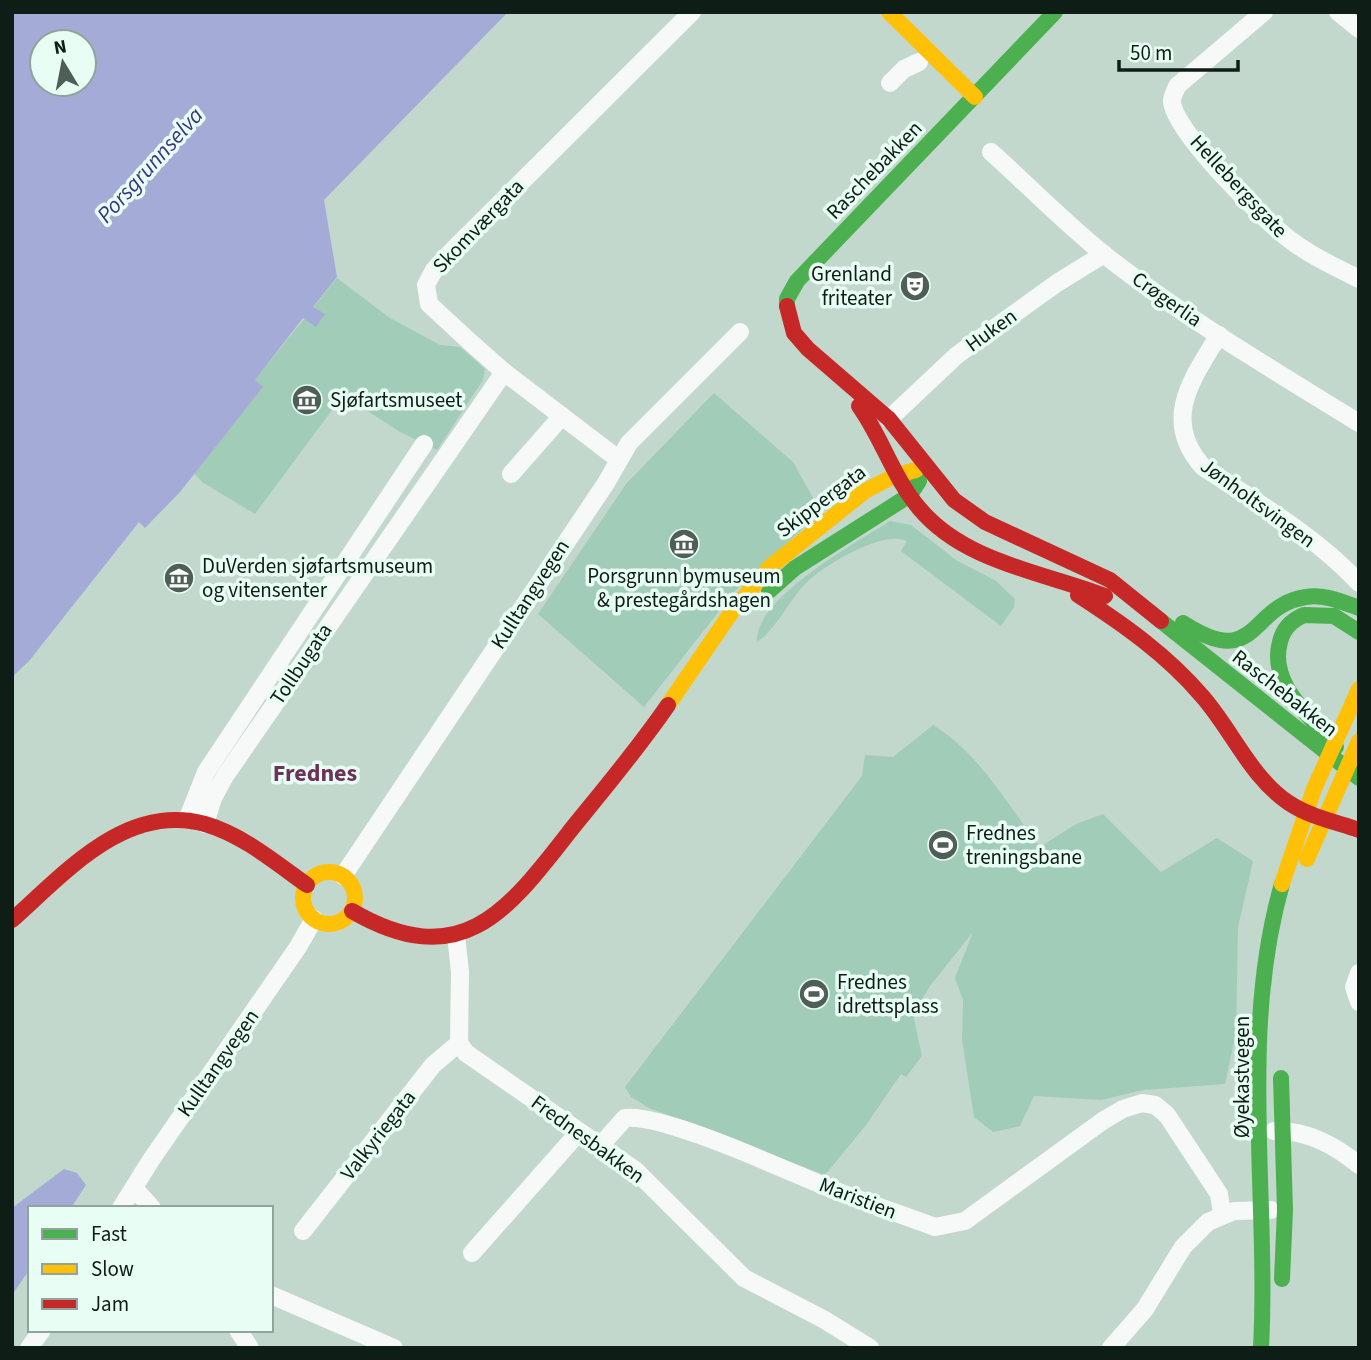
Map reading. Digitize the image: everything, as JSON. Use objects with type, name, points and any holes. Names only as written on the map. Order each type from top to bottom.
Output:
[{"type":"main road","points":[[890,12],[975,97]]},
{"type":"main road","name":"Raschebakken","points":[[1056,13],[811,264],[791,291],[786,311],[794,333],[832,371],[866,414],[910,495],[933,522],[965,544],[996,559],[1106,597],[1185,642]]},
{"type":"main road","name":"Raschebakken","points":[[832,371],[865,395],[889,419],[954,500],[974,515],[1110,580],[1357,777]]},
{"type":"main road","name":"Skippergata","points":[[352,911],[369,921],[423,937],[456,934],[495,917],[517,897],[581,819],[691,672],[713,637],[762,575],[812,532],[896,472],[927,469]]},
{"type":"main road","name":"Skippergata","points":[[691,672],[782,578],[910,495],[927,469]]},
{"type":"main road","points":[[1053,578],[1118,621],[1170,662],[1219,715],[1252,764],[1280,796],[1306,811],[1359,830]]},
{"type":"main road","points":[[1110,580],[1216,640],[1235,640],[1246,636],[1279,607],[1301,597],[1327,596],[1359,608]]},
{"type":"main road","points":[[1357,777],[1322,726],[1291,694],[1281,677],[1276,657],[1283,632],[1301,616],[1328,614],[1359,632]]},
{"type":"main road","name":"Øyekastvegen","points":[[1261,1348],[1265,1210],[1262,1010],[1266,964],[1290,854],[1359,688]]},
{"type":"main road","points":[[1281,981],[1291,909],[1325,818],[1359,741]]},
{"type":"main road","points":[[1252,764],[1282,824],[1290,854]]},
{"type":"main road","points":[[12,920],[80,860],[117,835],[154,820],[187,820],[205,824],[243,843],[307,884]]},
{"type":"main road","points":[[336,873],[343,876],[354,888],[355,904],[352,911],[339,922],[330,924],[314,919],[304,903],[307,884],[319,874],[336,873]]},
{"type":"main road","name":"Øyekastvegen","points":[[1280,1300],[1285,1210],[1281,1063]]},
{"type":"main road","points":[[1276,1348],[1278,1323]]},
{"type":"street","name":"Skomværgata","points":[[618,459],[504,372],[429,304],[425,293],[429,277],[692,12]]},
{"type":"street","name":"Hellebergsgate","points":[[1264,12],[1177,86],[1172,99],[1176,114],[1221,173],[1268,222],[1303,249],[1358,277]]},
{"type":"street","points":[[1338,12],[1359,29]]},
{"type":"street","points":[[890,83],[904,69],[919,62]]},
{"type":"street","name":"Crøgerlia","points":[[991,152],[1104,254],[1219,335],[1359,423]]},
{"type":"street","name":"Huken","points":[[889,419],[957,355],[1057,283],[1104,254]]},
{"type":"street","name":"Kulltangvegen","points":[[343,876],[606,483],[629,443],[740,331]]},
{"type":"street","name":"Jønholtsvingen","points":[[1219,335],[1185,395],[1181,418],[1193,456],[1203,467],[1346,568],[1359,583]]},
{"type":"street","name":"Tollbugata","points":[[205,824],[212,798],[225,776],[489,390],[504,372]]},
{"type":"street","points":[[511,474],[562,416]]},
{"type":"street","points":[[187,820],[206,772],[424,444]]},
{"type":"street","name":"Kulltangvegen","points":[[122,1206],[292,956],[314,919]]},
{"type":"street","points":[[456,934],[460,972],[459,1043]]},
{"type":"street","points":[[1359,973],[1354,987],[1359,1002]]},
{"type":"street","name":"Frednesbakken","points":[[459,1043],[486,1069],[635,1170],[729,1268],[870,1348]]},
{"type":"street","name":"Valkyriegata","points":[[303,1231],[433,1065],[459,1043]]},
{"type":"street","name":"Maristien","points":[[600,1146],[625,1118],[652,1119],[756,1157],[867,1203],[935,1227],[945,1227],[965,1221],[1104,1120],[1136,1104],[1149,1103],[1162,1110],[1219,1194],[1222,1214]]},
{"type":"street","points":[[1263,1132],[1283,1131],[1332,1144],[1359,1165]]},
{"type":"street","points":[[472,1253],[579,1132]]},
{"type":"street","points":[[134,1188],[150,1206]]},
{"type":"street","points":[[1111,1348],[1145,1309],[1193,1236],[1222,1214],[1285,1210]]},
{"type":"street","points":[[273,1296],[394,1348]]},
{"type":"street","points":[[239,1332],[250,1348]]},
{"type":"green space","points":[[337,278],[390,318],[440,345],[460,347],[485,369],[483,380],[437,450],[400,432],[343,395],[255,514],[202,482],[194,473],[262,388],[254,381]]},
{"type":"green space","name":"Porsgrunn bymuseum & prestegårdshagen","points":[[714,393],[793,462],[821,512],[734,592],[644,707],[538,614],[626,484]]},
{"type":"green space","points":[[890,521],[911,525],[956,560],[996,581],[1015,599],[1014,607],[1001,626],[901,551],[907,541],[896,539],[883,540],[853,551],[813,576],[769,632],[757,641],[761,624],[772,607],[790,590],[833,557]]},
{"type":"green space","points":[[933,725],[979,765],[1040,847],[1076,824],[1103,814],[1161,872],[1217,838],[1253,861],[1238,927],[1236,1033],[1225,1084],[1143,1090],[1101,1100],[1034,1096],[1020,1126],[993,1132],[974,1117],[962,1039],[963,1000],[955,978],[973,932],[930,986],[913,1014],[922,1056],[906,1077],[901,1074],[866,1125],[825,1175],[649,1108],[631,1097],[625,1087],[862,776],[865,755],[893,757]]},
{"type":"water","name":"Porsgrunnselva","points":[[12,12],[508,12],[324,200],[337,277],[313,307],[325,314],[316,327],[303,318],[255,380],[263,387],[180,492],[145,528],[139,522],[29,661],[12,677]]},
{"type":"water","points":[[64,1169],[77,1173],[86,1185],[72,1206],[28,1206],[28,1272],[12,1295],[12,1208]]},
{"type":"traffic: fast","points":[[787,306],[787,299],[797,281],[1055,12]]},
{"type":"traffic: fast","points":[[769,591],[795,568],[910,495],[919,481]]},
{"type":"traffic: fast","points":[[1183,623],[1207,636],[1226,641],[1240,638],[1251,631],[1287,602],[1306,597],[1327,598],[1359,608]]},
{"type":"traffic: fast","points":[[1336,747],[1286,686],[1278,658],[1280,642],[1289,626],[1304,615],[1334,616],[1359,632]]},
{"type":"traffic: fast","points":[[1161,621],[1359,778]]},
{"type":"traffic: fast","points":[[1261,1348],[1259,1056],[1269,940],[1282,884]]},
{"type":"traffic: fast","points":[[1281,1078],[1285,1210],[1282,1279]]},
{"type":"traffic: slow","points":[[889,12],[975,97]]},
{"type":"traffic: slow","points":[[668,705],[733,610],[770,567],[865,491],[894,476],[916,470]]},
{"type":"traffic: slow","points":[[1282,884],[1314,789],[1359,689]]},
{"type":"traffic: slow","points":[[1307,859],[1359,741]]},
{"type":"traffic: slow","points":[[329,872],[339,874],[347,880],[353,888],[355,898],[353,908],[347,916],[339,922],[329,924],[319,922],[311,916],[305,908],[303,898],[305,888],[311,880],[319,874],[329,872]]},
{"type":"traffic: jam","points":[[787,306],[794,333],[808,349],[889,419],[954,500],[985,522],[1110,580],[1161,621]]},
{"type":"traffic: jam","points":[[859,406],[910,496],[937,526],[981,553],[1105,596]]},
{"type":"traffic: jam","points":[[1078,595],[1144,641],[1174,667],[1213,709],[1253,767],[1276,793],[1306,812],[1359,830]]},
{"type":"traffic: jam","points":[[352,911],[390,929],[423,936],[452,935],[478,925],[502,909],[525,887],[668,705]]},
{"type":"traffic: jam","points":[[12,920],[53,882],[99,846],[123,832],[149,823],[176,820],[219,829],[259,850],[307,885]]},
{"type":"place","name":"Grenland friteater","points":[[915,286]]},
{"type":"place","name":"Sjøfartsmuseet","points":[[307,400]]},
{"type":"place","name":"Porsgrunn bymuseum & prestegårdshagen","points":[[684,544]]},
{"type":"place","name":"DuVerden sjøfartsmuseum og vitensenter","points":[[179,578]]},
{"type":"place","name":"Frednes treningsbane","points":[[943,845]]},
{"type":"place","name":"Frednes idrettsplass","points":[[814,994]]},
{"type":"district","name":"Frednes","points":[[315,773]]}]
